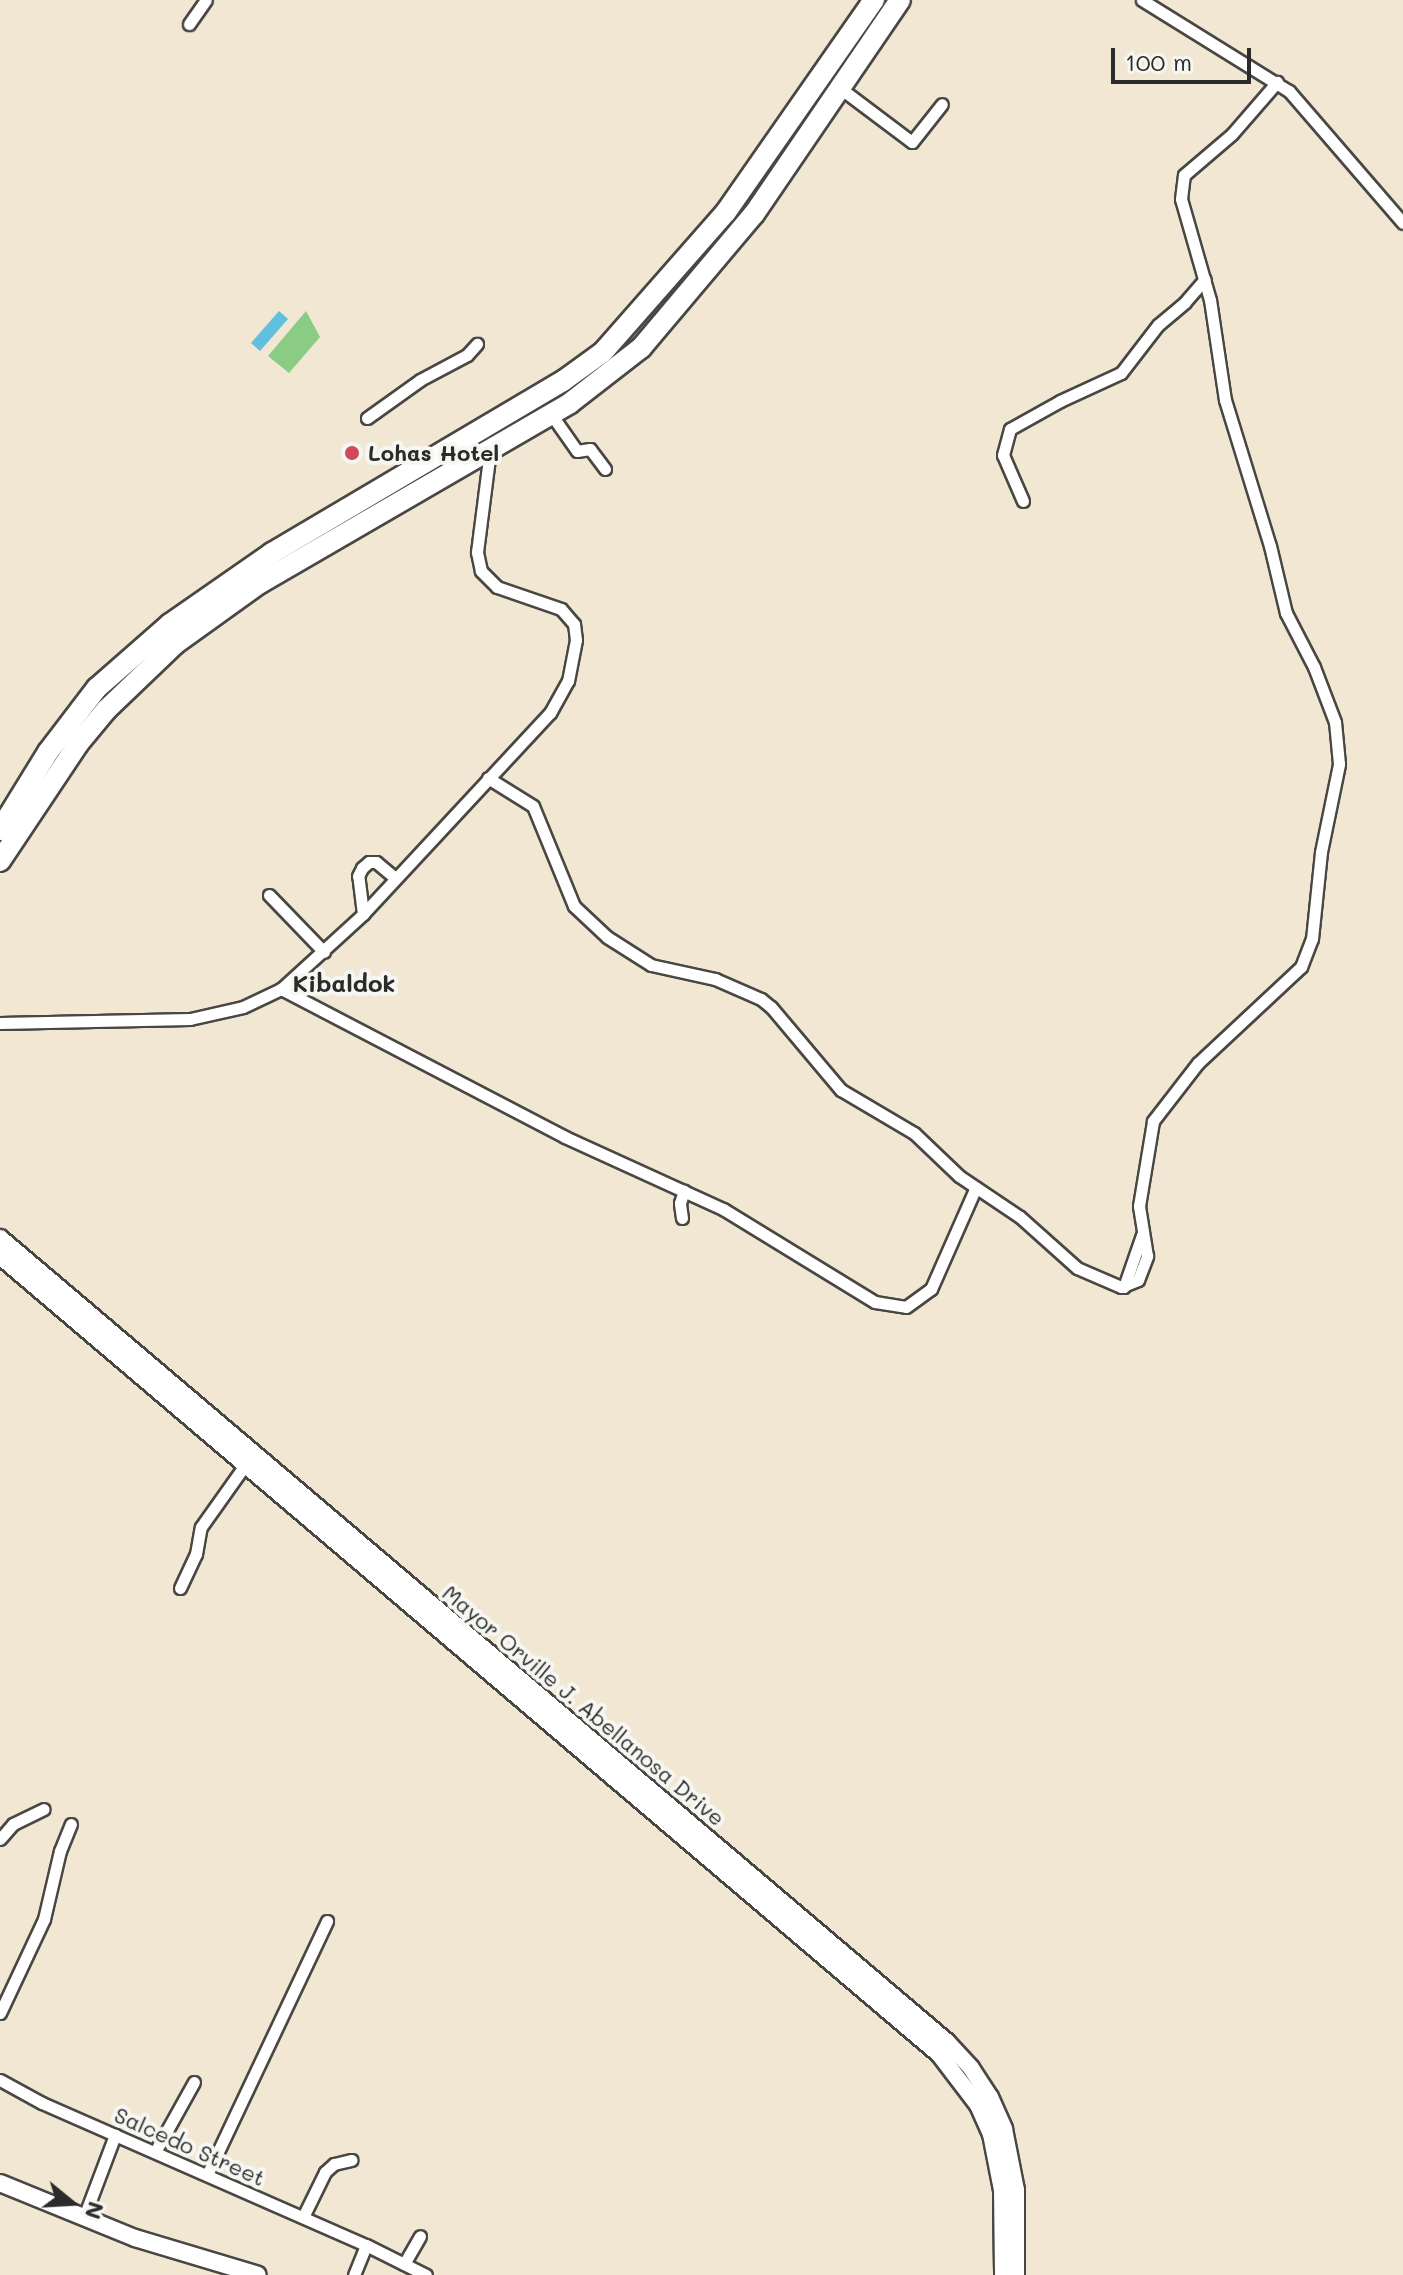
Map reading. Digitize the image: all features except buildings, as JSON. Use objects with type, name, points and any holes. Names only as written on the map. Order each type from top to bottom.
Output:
[{"type":"highway","points":[[0,861],[22,807],[69,722],[97,688],[170,624],[272,553],[563,381],[603,352],[726,212],[874,0]]},
{"type":"highway","points":[[0,830],[106,710],[175,644],[260,583],[551,414],[641,348],[744,227],[900,0]]},
{"type":"highway","points":[[603,352],[620,366]]},
{"type":"main road","name":"Mayor Orville J. Abellanosa Drive","points":[[0,1238],[947,2042],[990,2097],[1004,2129],[1016,2275]]},
{"type":"main road","name":"Mayor Orville J. Abellanosa Drive","points":[[0,1256],[939,2054],[978,2105],[1006,2164],[1003,2275]]},
{"type":"main road","points":[[0,2183],[224,2270],[258,2275]]},
{"type":"street","points":[[189,24],[206,0]]},
{"type":"street","points":[[1142,0],[1277,82],[1331,136],[1403,223]]},
{"type":"street","points":[[823,75],[912,142],[942,104]]},
{"type":"street","points":[[488,778],[526,800],[539,814],[574,906],[607,937],[651,965],[715,979],[761,999],[841,1090],[906,1127],[959,1176],[1020,1217],[1087,1275],[1124,1287],[1138,1280],[1144,1272],[1147,1256],[1139,1206],[1155,1117],[1198,1063],[1301,967],[1307,954],[1317,907],[1321,852],[1339,764],[1335,722],[1281,600],[1270,546],[1225,400],[1205,279],[1182,208],[1181,182],[1194,163],[1232,134],[1277,82]]},
{"type":"street","points":[[1023,501],[1003,455],[1004,439],[1010,429],[1060,401],[1121,373],[1158,325],[1185,302],[1205,279]]},
{"type":"street","points":[[367,418],[420,380],[467,355],[477,344]]},
{"type":"street","points":[[551,414],[577,451],[590,449],[605,469]]},
{"type":"street","points":[[0,1023],[190,1019],[243,1007],[281,989],[363,914],[561,699],[576,640],[574,624],[561,609],[497,587],[481,571],[477,552],[490,450]]},
{"type":"street","points":[[363,914],[358,879],[362,868],[369,862],[376,862],[395,878]]},
{"type":"street","points":[[269,895],[324,952]]},
{"type":"street","points":[[281,989],[565,1137],[745,1222],[865,1298],[906,1307],[931,1289],[976,1187]]},
{"type":"street","points":[[682,1218],[680,1203],[684,1191]]},
{"type":"street","points":[[180,1588],[196,1554],[201,1527],[245,1465]]},
{"type":"street","points":[[0,1839],[13,1824],[44,1809]]},
{"type":"street","points":[[0,2013],[44,1919],[60,1851],[71,1824]]},
{"type":"street","points":[[207,2175],[327,1921]]},
{"type":"street","name":"Salcedo Street","points":[[0,2080],[42,2103],[366,2245],[426,2275]]},
{"type":"street","points":[[155,2152],[194,2082]]},
{"type":"street","points":[[84,2217],[115,2135]]},
{"type":"street","points":[[303,2217],[325,2172],[334,2164],[352,2160]]},
{"type":"street","points":[[404,2264],[420,2236]]},
{"type":"street","points":[[354,2275],[366,2245]]},
{"type":"green space","points":[[306,311],[320,337],[289,373],[268,356]]},
{"type":"water","points":[[279,311],[288,319],[260,351],[251,343]]},
{"type":"place","name":"Lohas Hotel","points":[[352,453]]},
{"type":"district","name":"Kibaldok","points":[[344,983]]}]
